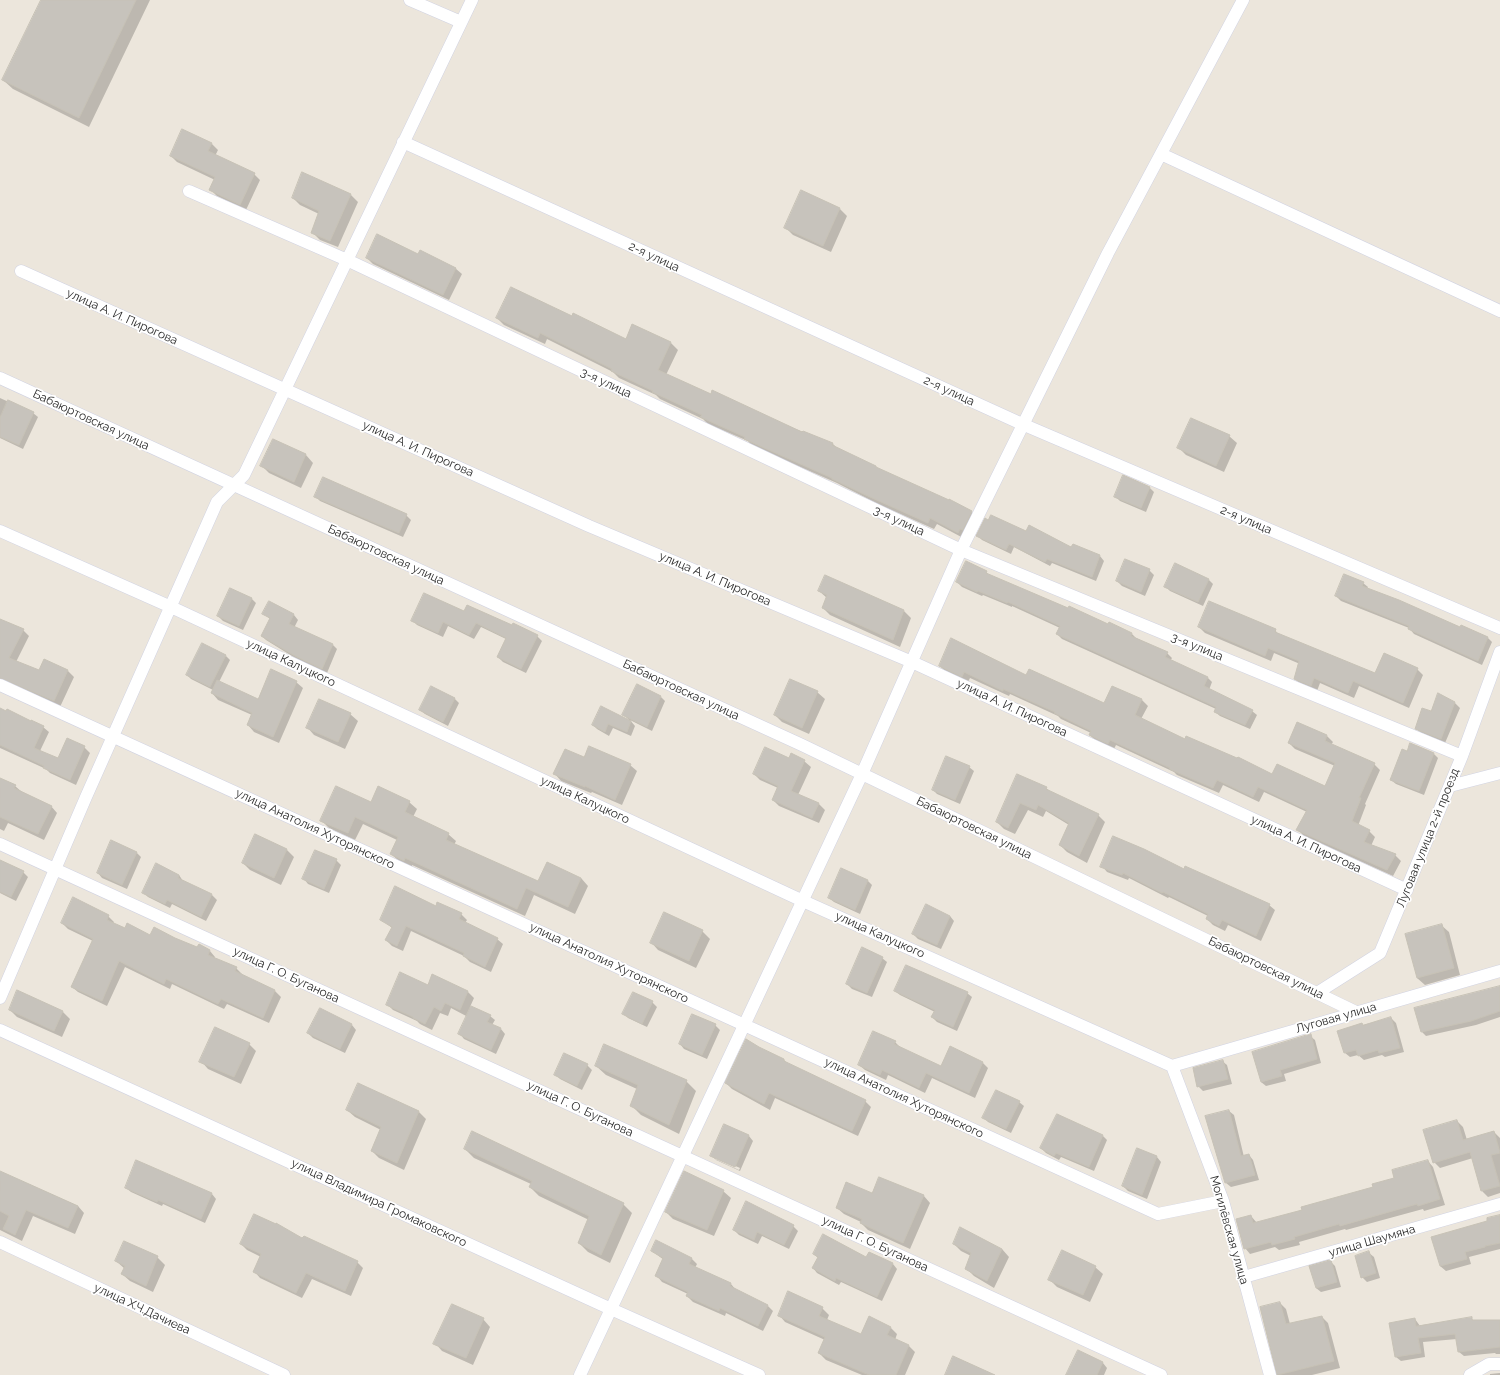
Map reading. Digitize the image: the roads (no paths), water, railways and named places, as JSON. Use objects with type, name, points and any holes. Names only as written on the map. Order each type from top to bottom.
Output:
[{"type":"street","points":[[410,0],[461,22]]},
{"type":"street","points":[[0,998],[113,736],[217,502],[244,475],[472,0]]},
{"type":"street","points":[[580,1375],[862,774],[961,550],[1022,424],[1108,253],[1242,0]]},
{"type":"street","name":"2-я улица","points":[[403,142],[1022,424],[1500,628]]},
{"type":"street","points":[[1161,154],[1500,311]]},
{"type":"street","name":"3-я улица","points":[[189,192],[347,260],[961,550],[1462,756]]},
{"type":"street","name":"улица А. И. Пирогова","points":[[22,271],[589,526],[912,662],[1407,890]]},
{"type":"street","name":"Бабаюртовская улица","points":[[0,378],[802,745],[1356,1012]]},
{"type":"street","name":"улица Калуцкого","points":[[0,531],[171,607],[803,901],[1172,1066]]},
{"type":"street","name":"Луговая улица 2-й проезд","points":[[1317,993],[1380,953],[1462,756],[1500,652]]},
{"type":"street","name":"улица Анатолия Хуторянского","points":[[0,685],[1158,1214],[1223,1201]]},
{"type":"street","points":[[1450,786],[1500,773]]},
{"type":"street","name":"улица Г. О. Буганова","points":[[0,844],[1161,1375]]},
{"type":"street","name":"Луговая улица","points":[[1172,1066],[1500,971]]},
{"type":"street","name":"улица Владимира Громаковского","points":[[0,1030],[759,1375]]},
{"type":"street","name":"Могилёвская улица","points":[[1172,1066],[1223,1201],[1270,1375]]},
{"type":"street","name":"улица Шаумяна","points":[[1244,1277],[1500,1204]]},
{"type":"street","name":"улица Х.Ч.Дачиева","points":[[0,1242],[284,1375]]},
{"type":"street","points":[[1470,1375],[1489,1364],[1500,1364]]}]
